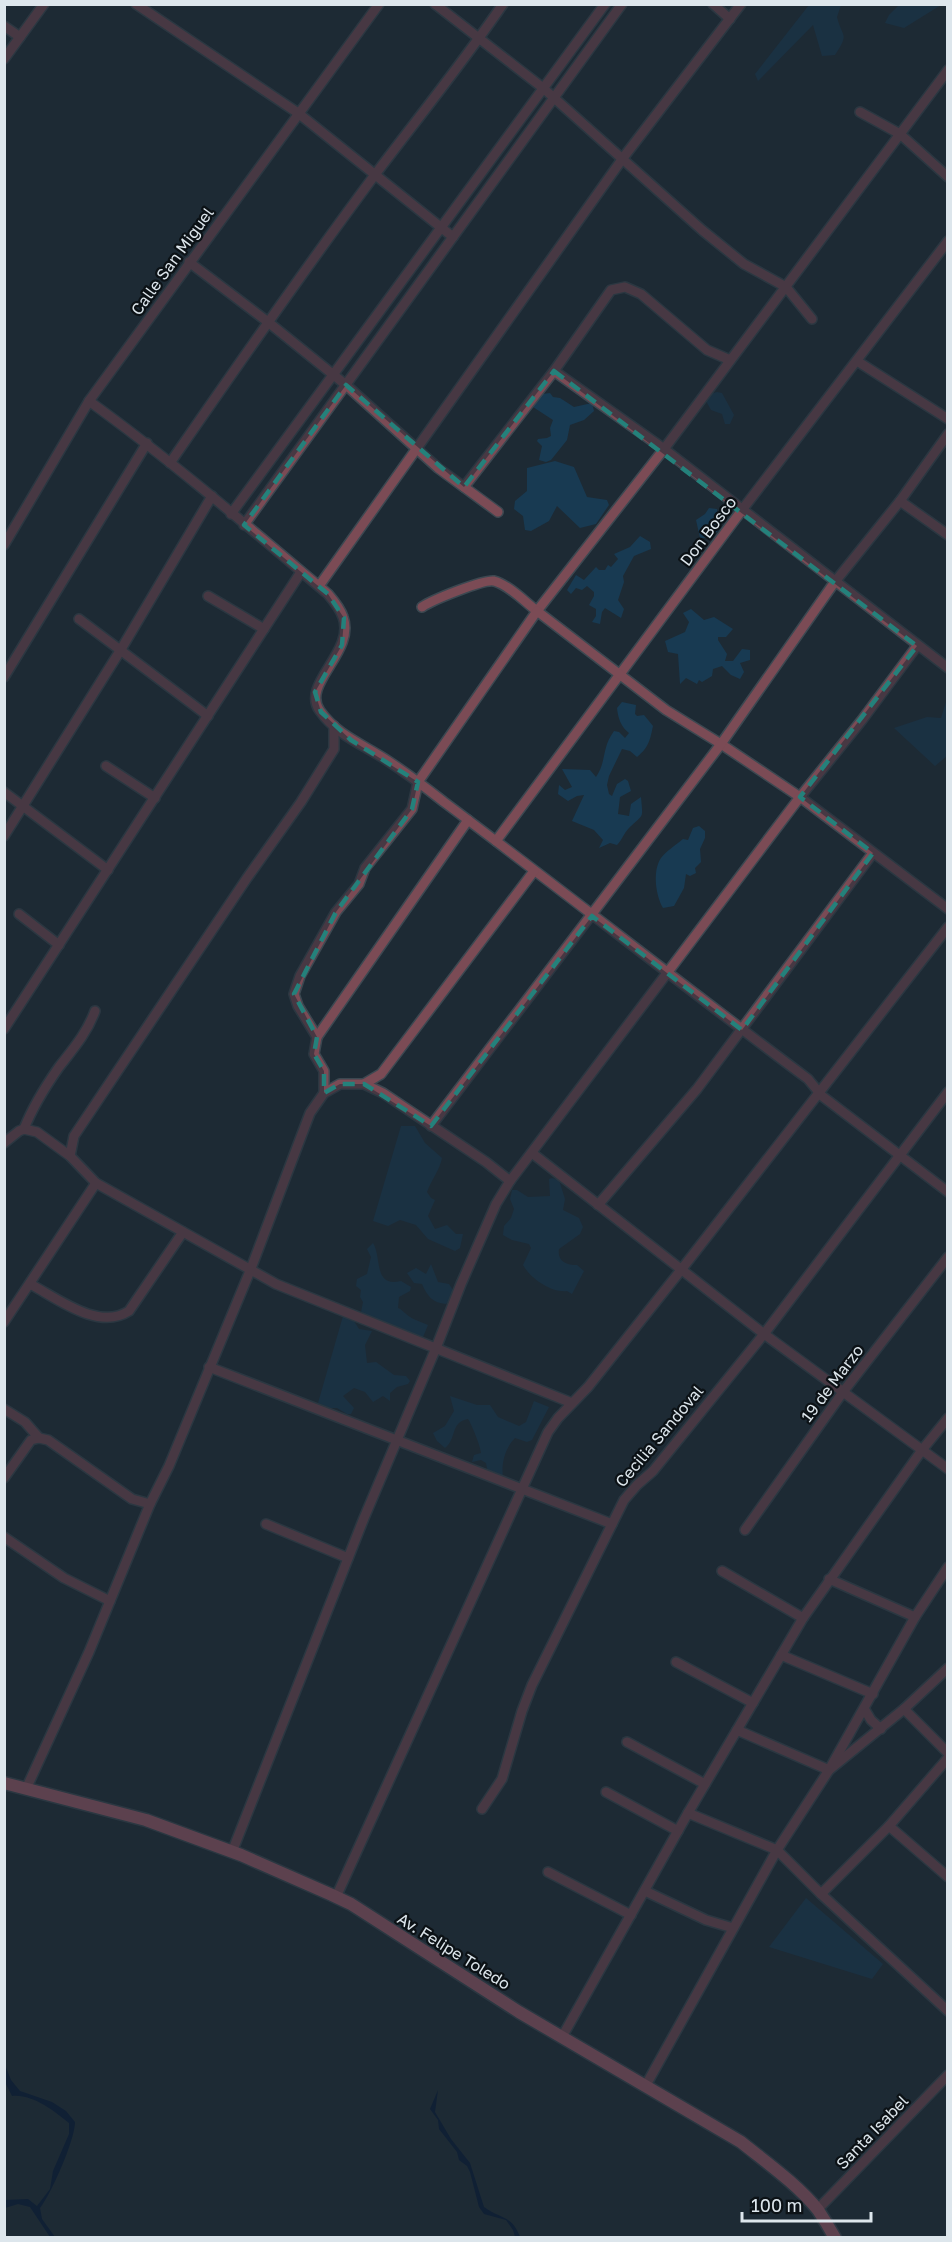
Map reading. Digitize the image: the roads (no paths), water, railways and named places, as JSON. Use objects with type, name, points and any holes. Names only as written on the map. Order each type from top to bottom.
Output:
[{"type":"main road","name":"Av. Felipe Toledo","points":[[4,1783],[112,1810],[232,1852],[336,1896],[562,2037],[741,2142],[772,2166],[818,2210],[836,2238]]},
{"type":"street","points":[[4,59],[44,4]]},
{"type":"street","points":[[136,4],[298,113],[453,237]]},
{"type":"street","name":"Calle San Miguel","points":[[4,545],[89,401],[378,4]]},
{"type":"street","points":[[435,4],[543,88],[702,230],[744,264],[786,287],[812,319]]},
{"type":"street","points":[[170,463],[268,322],[503,4]]},
{"type":"street","points":[[231,514],[605,4]]},
{"type":"street","points":[[244,525],[622,4]]},
{"type":"street","points":[[713,4],[730,19]]},
{"type":"street","points":[[319,586],[622,158],[741,4]]},
{"type":"street","points":[[4,26],[20,37]]},
{"type":"street","points":[[317,1037],[298,1006],[294,994],[300,976],[336,912],[359,885],[365,868],[412,809],[418,782],[537,611],[664,450],[948,70]]},
{"type":"street","points":[[860,111],[900,134],[948,177]]},
{"type":"street","name":"Don Bosco","points":[[496,841],[742,510],[948,241]]},
{"type":"street","points":[[189,262],[346,385],[438,468],[498,512]]},
{"type":"street","points":[[464,488],[554,371],[610,290],[625,287],[648,298],[707,350],[730,360]]},
{"type":"street","points":[[857,361],[948,419]]},
{"type":"street","points":[[554,371],[664,450],[834,583],[948,668]]},
{"type":"street","points":[[89,401],[147,443],[212,496],[319,586],[338,606],[344,618],[345,631],[342,645],[315,692],[316,706],[334,726],[358,744],[383,757],[496,841],[667,974],[808,1079],[820,1093],[948,1192]]},
{"type":"street","points":[[431,1126],[721,744],[834,583],[900,501],[948,434]]},
{"type":"street","points":[[4,677],[147,443]]},
{"type":"street","points":[[4,836],[120,651],[212,496]]},
{"type":"street","points":[[900,501],[948,535]]},
{"type":"street","points":[[4,1029],[301,572]]},
{"type":"street","points":[[422,607],[431,601],[491,580],[501,584],[666,711],[721,744],[800,797],[948,909]]},
{"type":"street","points":[[208,596],[264,629]]},
{"type":"street","points":[[79,619],[208,716]]},
{"type":"street","points":[[232,1852],[348,1558],[496,1204],[510,1180],[917,646]]},
{"type":"street","points":[[70,1156],[74,1136],[247,878],[301,802],[334,748],[334,726]]},
{"type":"street","points":[[334,748],[358,744]]},
{"type":"street","points":[[106,766],[155,798]]},
{"type":"street","points":[[4,792],[108,870]]},
{"type":"street","points":[[324,1093],[324,1071],[314,1054],[317,1037],[468,820]]},
{"type":"street","points":[[598,1205],[697,1089],[873,853]]},
{"type":"street","points":[[364,1084],[381,1074],[534,871]]},
{"type":"street","points":[[19,914],[59,945]]},
{"type":"street","points":[[336,1896],[548,1432],[588,1387],[681,1270],[948,927]]},
{"type":"street","points":[[4,1143],[24,1129],[31,1111],[45,1088],[79,1043],[95,1011]]},
{"type":"street","points":[[26,1789],[110,1601],[150,1504],[169,1466],[250,1271],[309,1113],[324,1093],[340,1084],[364,1084],[383,1093],[510,1180]]},
{"type":"street","name":"Cecilia Sandoval","points":[[482,1809],[502,1779],[532,1685],[624,1500],[652,1471],[764,1334],[948,1092]]},
{"type":"street","points":[[24,1129],[37,1132],[57,1144],[96,1183],[250,1271],[276,1284],[572,1404]]},
{"type":"street","points":[[57,1144],[74,1136]]},
{"type":"street","points":[[532,1153],[764,1334],[948,1469]]},
{"type":"street","points":[[4,1322],[96,1183]]},
{"type":"street","points":[[30,1284],[88,1314],[100,1317],[122,1316],[129,1311],[183,1232]]},
{"type":"street","name":"19 de Marzo","points":[[745,1530],[843,1392],[948,1257]]},
{"type":"street","points":[[209,1367],[612,1524]]},
{"type":"street","points":[[4,1409],[25,1422],[39,1437],[48,1440],[132,1499],[150,1504]]},
{"type":"street","points":[[562,2037],[688,1813],[803,1618],[921,1450],[948,1418]]},
{"type":"street","points":[[4,1478],[31,1440],[39,1437]]},
{"type":"street","points":[[266,1524],[348,1558]]},
{"type":"street","points":[[4,1537],[64,1578],[110,1601]]},
{"type":"street","points":[[646,2085],[777,1850],[829,1770],[865,1710],[915,1617],[948,1567]]},
{"type":"street","points":[[722,1571],[803,1618]]},
{"type":"street","points":[[829,1580],[915,1617]]},
{"type":"street","points":[[781,1655],[873,1694]]},
{"type":"street","points":[[676,1662],[753,1703]]},
{"type":"street","points":[[829,1770],[881,1729],[948,1668]]},
{"type":"street","points":[[904,1709],[948,1753]]},
{"type":"street","points":[[865,1710],[871,1720],[881,1729]]},
{"type":"street","points":[[737,1730],[829,1770]]},
{"type":"street","points":[[627,1742],[705,1784]]},
{"type":"street","points":[[821,1894],[890,1826],[948,1758]]},
{"type":"street","points":[[606,1792],[678,1831]]},
{"type":"street","points":[[688,1813],[777,1850],[821,1894],[948,2011]]},
{"type":"street","points":[[890,1826],[948,1877]]},
{"type":"street","points":[[548,1872],[631,1915]]},
{"type":"street","points":[[645,1891],[706,1920],[733,1928]]},
{"type":"street","name":"Santa Isabel","points":[[818,2210],[948,2075]]}]
